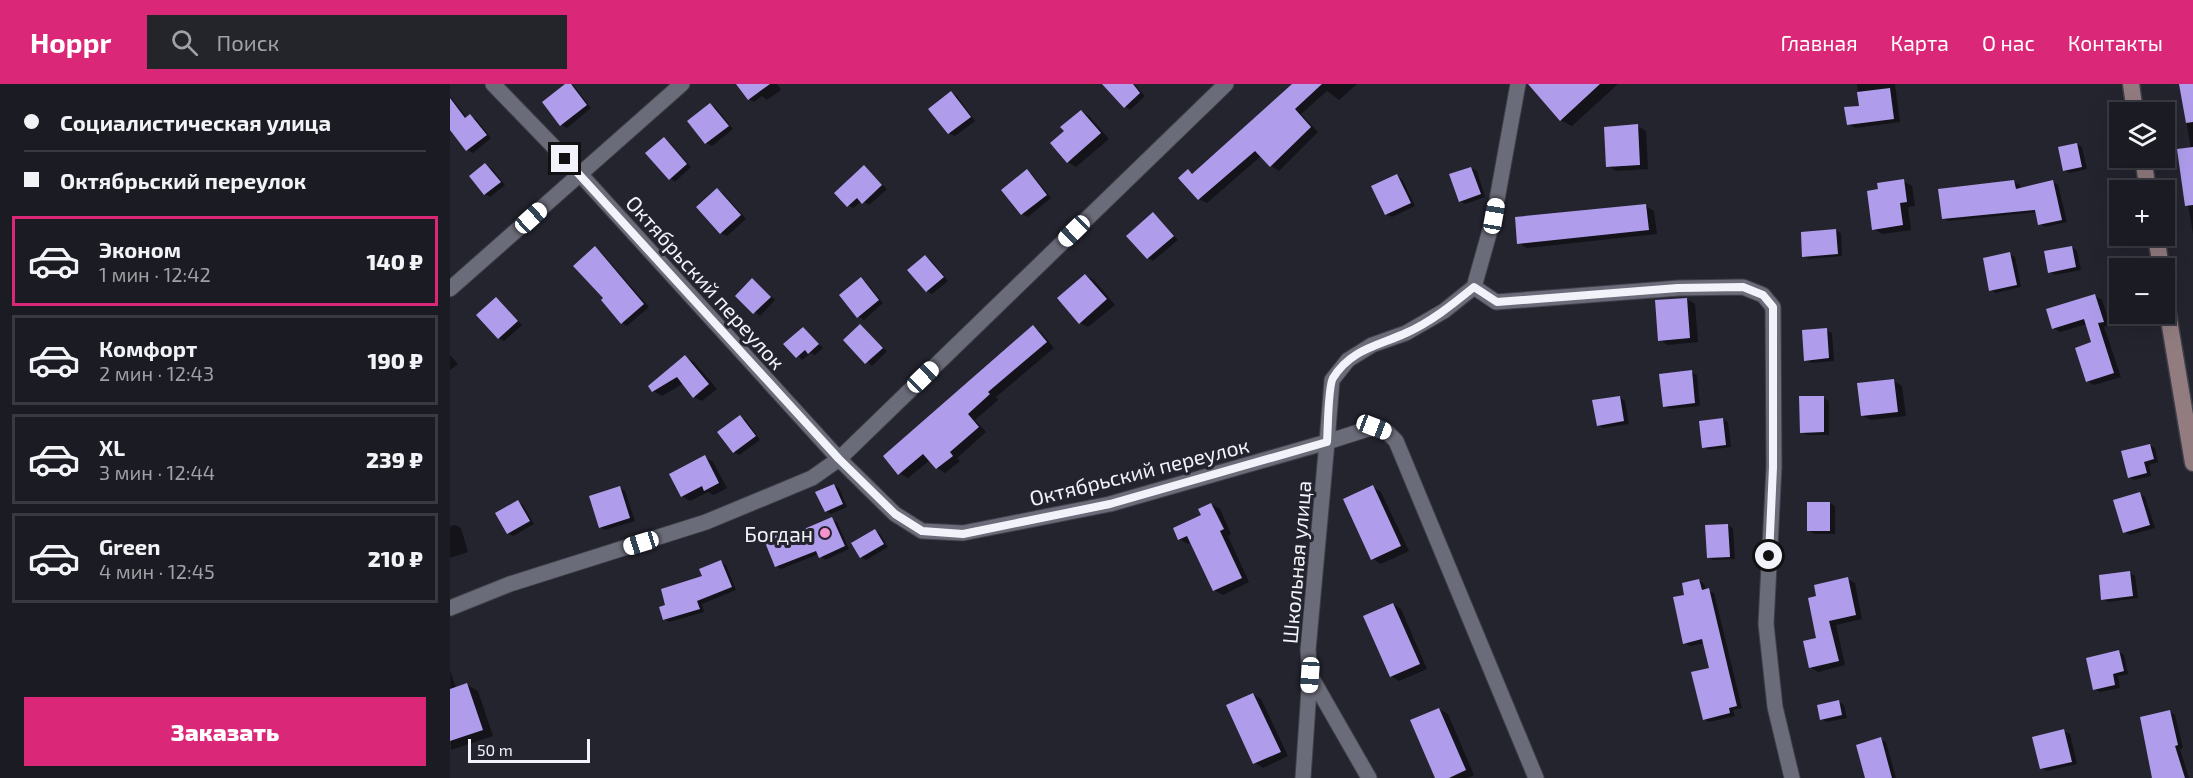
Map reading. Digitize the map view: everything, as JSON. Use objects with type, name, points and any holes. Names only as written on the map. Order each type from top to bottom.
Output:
[{"type":"main road","points":[[2131,84],[2134,102]]},
{"type":"main road","points":[[2170,324],[2193,463]]},
{"type":"street","name":"Октябрьский переулок","points":[[493,84],[580,174],[839,459],[895,514],[922,531],[963,534],[1110,504],[1374,427],[1387,432],[1396,441],[1536,778]]},
{"type":"street","points":[[450,289],[682,84]]},
{"type":"street","points":[[450,608],[510,584],[706,522],[812,478],[839,459],[1226,84]]},
{"type":"street","points":[[1327,442],[1332,380],[1348,360],[1372,345],[1406,333],[1444,311],[1474,287],[1494,216],[1518,84]]},
{"type":"street","points":[[1474,287],[1497,302],[1678,288],[1743,287],[1763,295],[1773,307],[1773,467],[1766,624],[1775,706],[1792,778]]},
{"type":"street","name":"Школьная улица","points":[[1327,442],[1308,650],[1310,675],[1369,778]]},
{"type":"street","points":[[1303,778],[1310,675]]},
{"type":"building","points":[[565,84],[571,84],[587,105],[560,126],[542,102]]},
{"type":"building","points":[[736,84],[770,84],[748,100]]},
{"type":"building","points":[[1102,84],[1133,84],[1140,93],[1124,108]]},
{"type":"building","points":[[1292,84],[1322,84],[1295,109],[1311,127],[1270,167],[1255,151],[1198,200],[1178,178],[1188,169],[1192,174]]},
{"type":"building","points":[[1528,84],[1600,84],[1560,121]]},
{"type":"building","points":[[2179,84],[2193,84],[2193,122],[2186,123]]},
{"type":"building","points":[[1890,88],[1894,119],[1847,125],[1844,107],[1859,106],[1857,92]]},
{"type":"building","points":[[951,91],[971,117],[948,134],[928,109]]},
{"type":"building","points":[[450,98],[465,118],[470,114],[487,135],[466,151],[450,130]]},
{"type":"building","points":[[710,103],[729,126],[705,144],[687,121]]},
{"type":"building","points":[[1081,110],[1101,133],[1067,163],[1050,143],[1064,131],[1060,127]]},
{"type":"building","points":[[1638,124],[1640,165],[1606,167],[1604,127]]},
{"type":"building","points":[[664,137],[687,164],[669,180],[645,153]]},
{"type":"building","points":[[2077,143],[2082,167],[2063,171],[2058,147]]},
{"type":"building","points":[[2193,147],[2193,205],[2185,206],[2177,149]]},
{"type":"building","points":[[485,163],[501,182],[484,195],[469,176]]},
{"type":"building","points":[[864,165],[882,185],[862,204],[857,198],[847,207],[834,193]]},
{"type":"building","points":[[1471,167],[1481,194],[1459,202],[1449,174]]},
{"type":"building","points":[[1027,169],[1047,195],[1021,215],[1001,190]]},
{"type":"building","points":[[1397,174],[1411,203],[1385,215],[1371,186]]},
{"type":"building","points":[[1904,179],[1907,202],[1900,203],[1903,225],[1872,230],[1867,191],[1878,189],[1877,183]]},
{"type":"building","points":[[2014,180],[2016,189],[2053,180],[2062,220],[2038,225],[2035,210],[1942,219],[1938,189]]},
{"type":"building","points":[[717,188],[741,215],[720,234],[696,207]]},
{"type":"building","points":[[1646,204],[1649,230],[1517,244],[1515,217]]},
{"type":"building","points":[[1153,212],[1174,236],[1147,259],[1126,236]]},
{"type":"building","points":[[1836,229],[1838,254],[1802,257],[1801,232]]},
{"type":"building","points":[[595,246],[644,304],[621,324],[601,300],[603,298],[573,266]]},
{"type":"building","points":[[2072,246],[2076,267],[2048,273],[2044,251]]},
{"type":"building","points":[[2010,252],[2017,285],[1989,291],[1983,258]]},
{"type":"building","points":[[925,255],[944,277],[926,292],[907,270]]},
{"type":"building","points":[[1085,274],[1107,299],[1079,324],[1057,298]]},
{"type":"building","points":[[861,277],[879,300],[857,318],[839,295]]},
{"type":"building","points":[[752,278],[771,297],[753,314],[735,296]]},
{"type":"building","points":[[2095,294],[2104,322],[2098,323],[2114,373],[2086,382],[2075,348],[2091,342],[2084,319],[2052,329],[2046,309]]},
{"type":"building","points":[[496,297],[518,321],[498,339],[476,315]]},
{"type":"building","points":[[1687,298],[1690,338],[1658,341],[1655,300]]},
{"type":"building","points":[[860,324],[883,348],[865,364],[843,340]]},
{"type":"building","points":[[1033,325],[1047,342],[988,392],[990,394],[968,414],[979,427],[950,452],[953,456],[936,469],[923,454],[898,475],[883,456]]},
{"type":"building","points":[[803,327],[819,344],[808,354],[805,350],[796,358],[783,344]]},
{"type":"building","points":[[1827,328],[1829,358],[1804,361],[1802,330]]},
{"type":"building","points":[[685,355],[709,384],[693,398],[677,377],[652,392],[648,386]]},
{"type":"building","points":[[1692,370],[1695,403],[1663,407],[1659,374]]},
{"type":"building","points":[[1894,379],[1898,412],[1861,416],[1857,383]]},
{"type":"building","points":[[1620,396],[1624,421],[1597,426],[1592,400]]},
{"type":"building","points":[[1799,396],[1824,396],[1824,432],[1800,433]]},
{"type":"building","points":[[740,415],[756,436],[733,453],[717,432]]},
{"type":"building","points":[[1723,418],[1726,445],[1702,448],[1699,421]]},
{"type":"building","points":[[2150,444],[2154,459],[2144,462],[2147,473],[2128,478],[2121,451]]},
{"type":"building","points":[[705,455],[719,483],[704,491],[702,486],[681,497],[669,474]]},
{"type":"building","points":[[834,484],[843,504],[825,512],[815,492]]},
{"type":"building","points":[[1373,485],[1401,546],[1371,560],[1343,499]]},
{"type":"building","points":[[620,486],[630,518],[599,528],[589,496]]},
{"type":"building","points":[[2140,492],[2150,525],[2123,533],[2113,500]]},
{"type":"building","points":[[518,500],[530,521],[507,534],[495,513]]},
{"type":"building","points":[[1807,502],[1830,502],[1830,531],[1807,531]]},
{"type":"building","points":[[1211,503],[1224,529],[1220,531],[1242,578],[1213,591],[1187,536],[1178,540],[1173,528],[1201,515],[1198,509]]},
{"type":"building","points":[[832,517],[845,546],[819,558],[816,551],[775,567],[764,540],[788,530],[790,535]]},
{"type":"building","points":[[1728,524],[1730,557],[1707,558],[1705,525]]},
{"type":"building","points":[[875,529],[884,544],[860,558],[851,543]]},
{"type":"building","points":[[721,560],[732,587],[697,601],[700,609],[663,620],[659,607],[665,605],[661,589],[702,576],[699,569]]},
{"type":"building","points":[[2130,571],[2133,596],[2101,600],[2099,575]]},
{"type":"building","points":[[1848,577],[1856,615],[1829,621],[1839,661],[1809,668],[1803,641],[1816,638],[1808,598],[1816,596],[1814,585]]},
{"type":"building","points":[[1699,579],[1702,590],[1709,588],[1737,706],[1729,708],[1730,713],[1703,720],[1691,672],[1709,668],[1702,639],[1683,644],[1673,597],[1684,595],[1682,583]]},
{"type":"building","points":[[1393,603],[1420,664],[1390,677],[1363,616]]},
{"type":"building","points":[[2119,650],[2124,671],[2113,674],[2115,685],[2093,690],[2086,658]]},
{"type":"building","points":[[467,683],[483,730],[450,741],[450,689]]},
{"type":"building","points":[[1253,693],[1281,752],[1253,764],[1226,705]]},
{"type":"building","points":[[1839,700],[1842,715],[1820,720],[1817,705]]},
{"type":"building","points":[[1439,708],[1466,770],[1449,778],[1435,778],[1410,720]]},
{"type":"building","points":[[2170,710],[2178,745],[2175,746],[2185,778],[2152,778],[2140,717]]},
{"type":"building","points":[[2064,729],[2072,762],[2040,769],[2032,737]]},
{"type":"building","points":[[1881,737],[1892,778],[1865,778],[1856,745]]},
{"type":"place","name":"Богдан","points":[[825,533]]},
{"type":"route","points":[[565,159],[839,459],[895,514],[922,531],[963,534],[1110,504],[1327,442],[1332,380],[1348,360],[1372,345],[1406,333],[1444,311],[1474,287],[1497,302],[1678,288],[1743,287],[1763,295],[1773,307],[1773,467],[1769,556]]}]
